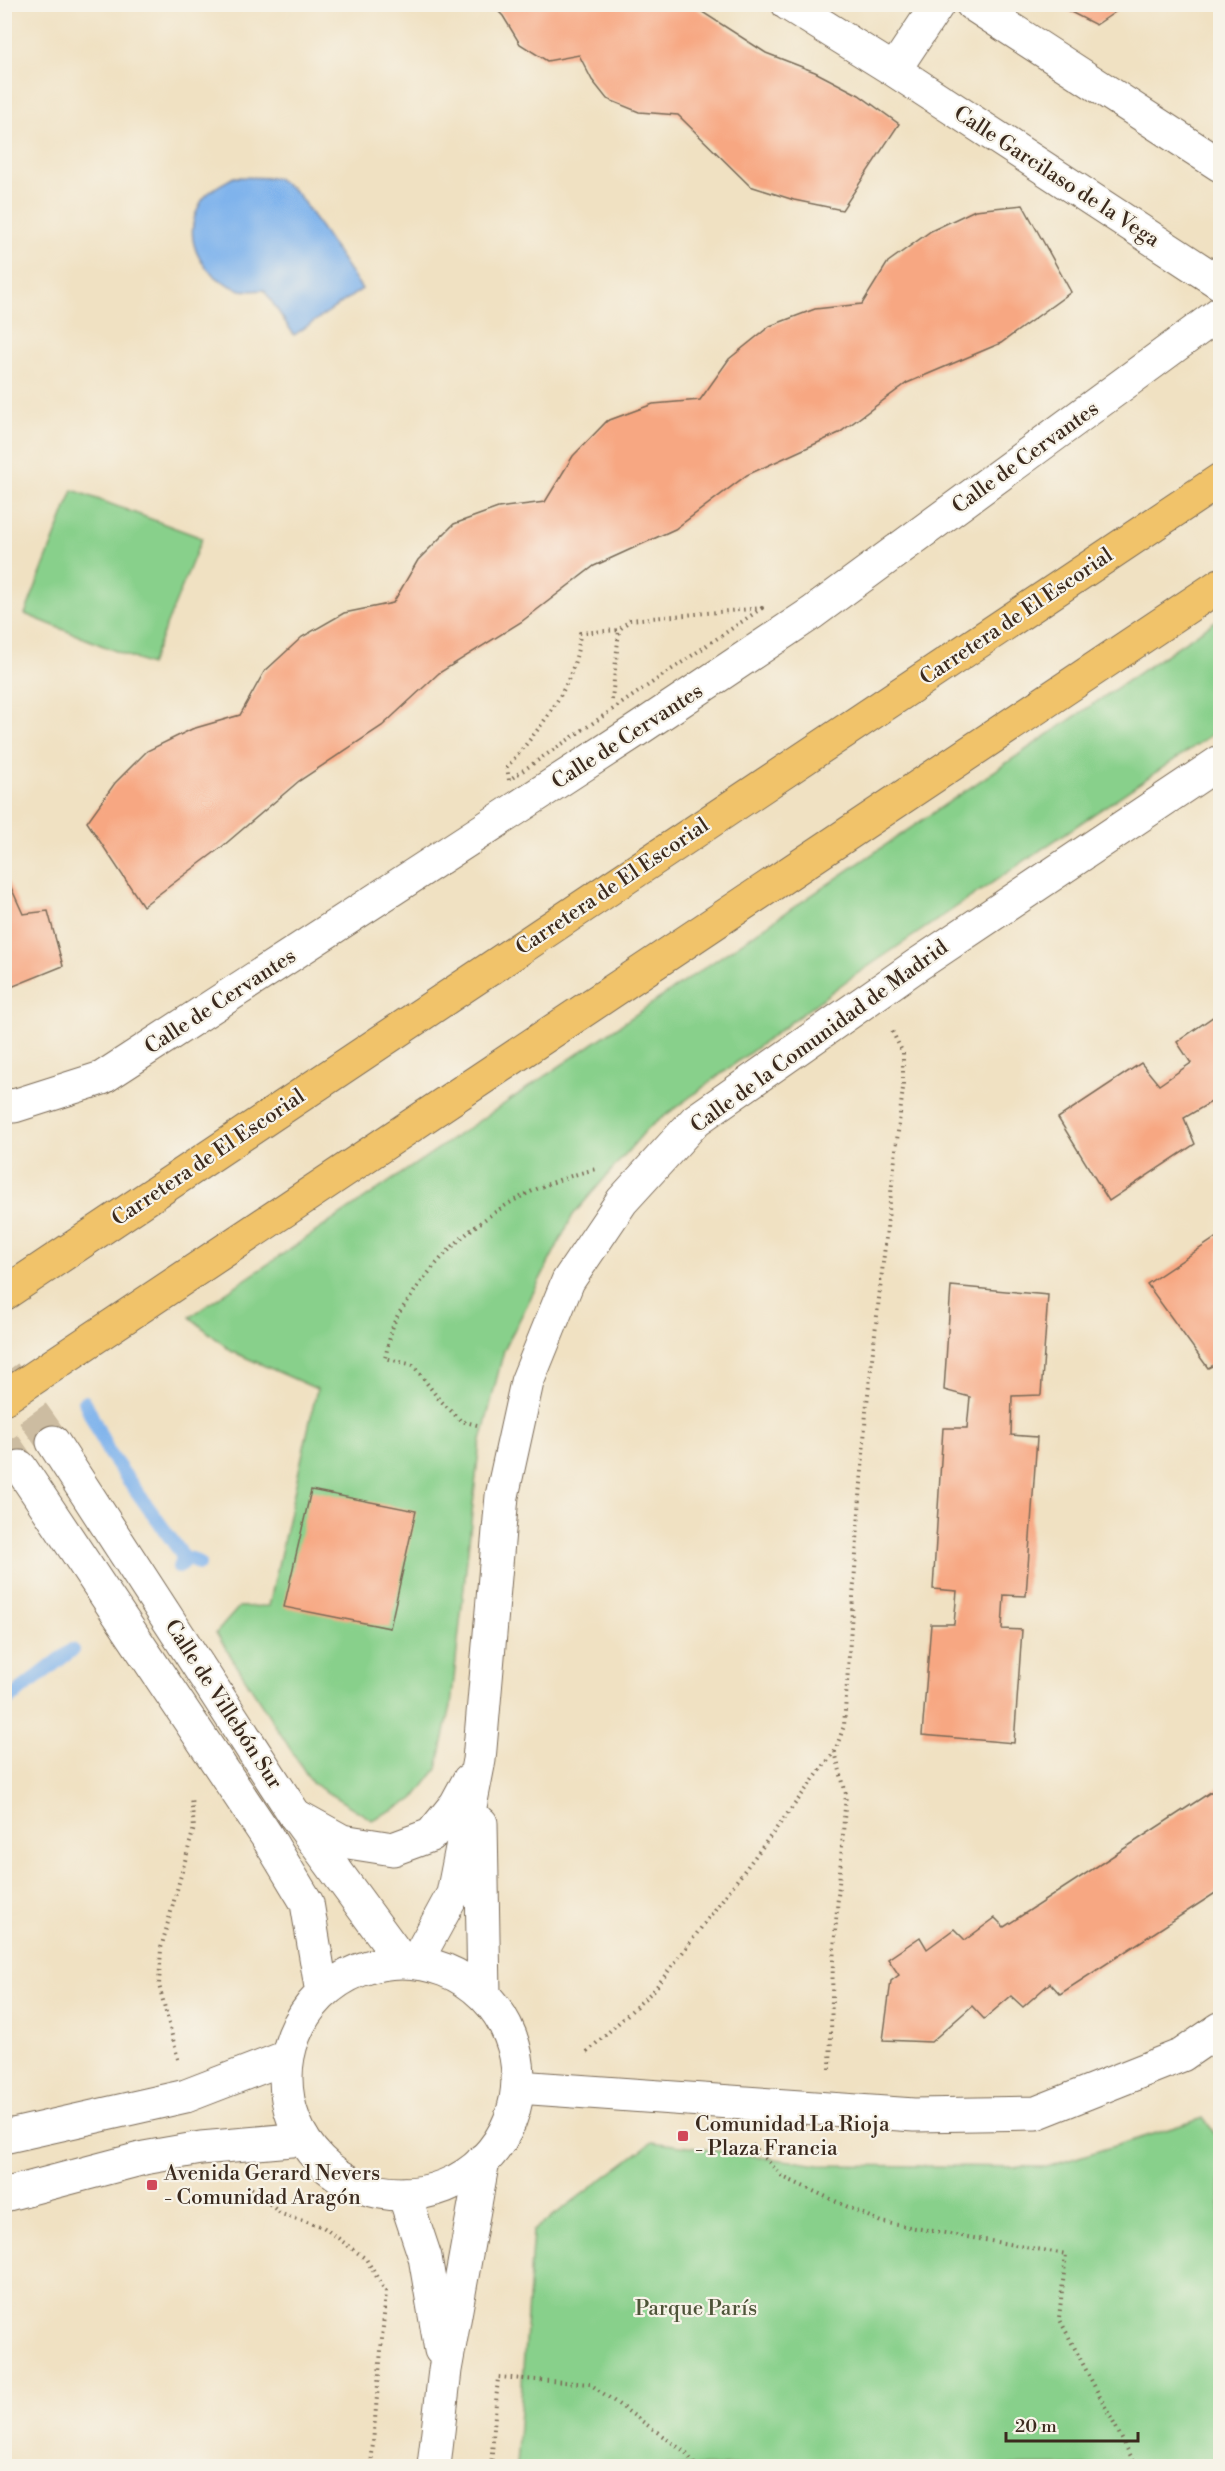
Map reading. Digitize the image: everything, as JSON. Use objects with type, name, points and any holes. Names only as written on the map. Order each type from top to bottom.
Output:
[{"type":"highway","name":"Carretera de El Escorial","points":[[4,1294],[1221,480]]},
{"type":"highway","points":[[4,1398],[1221,585]]},
{"type":"highway","points":[[4,1286],[128,1212]]},
{"type":"street","name":"Calle Garcilaso de la Vega","points":[[788,4],[894,70],[1221,283]]},
{"type":"street","points":[[894,70],[938,4]]},
{"type":"street","points":[[972,4],[1221,165]]},
{"type":"street","name":"Calle de Cervantes","points":[[4,1105],[14,1106],[102,1078],[568,775],[812,613],[1221,313]]},
{"type":"street","name":"Calle de la Comunidad de Madrid","points":[[409,1962],[453,1894],[479,1760],[502,1496],[527,1382],[568,1281],[627,1195],[696,1120],[875,994],[1221,762]]},
{"type":"street","name":"Calle de Villebón Sur","points":[[53,1442],[296,1815],[409,1962]]},
{"type":"street","name":"Calle de Villebón Sur","points":[[20,1467],[259,1826],[307,1903],[321,1993]]},
{"type":"street","name":"Calle de la Comunidad de Madrid","points":[[296,1815],[342,1841],[393,1849],[431,1835],[456,1804],[479,1760]]},
{"type":"street","name":"Calle de la Comunidad de Madrid","points":[[479,1760],[484,1995]]},
{"type":"street","points":[[409,1962],[441,1968],[464,1979],[484,1995],[500,2015],[511,2037],[517,2062],[518,2087],[501,2139],[483,2160],[460,2178],[433,2190],[404,2194],[374,2191],[346,2180],[322,2163],[303,2139],[291,2113],[286,2085],[287,2057],[294,2034],[306,2012],[321,1993],[346,1976],[373,1965],[409,1962]]},
{"type":"street","points":[[518,2087],[914,2115],[1036,2113],[1182,2055],[1221,2030]]},
{"type":"street","points":[[4,2137],[186,2096],[287,2057]]},
{"type":"street","points":[[4,2195],[144,2158],[201,2148],[303,2139]]},
{"type":"street","points":[[434,2466],[445,2370],[483,2160]]},
{"type":"street","points":[[404,2194],[425,2257],[445,2370]]},
{"type":"path","points":[[509,780],[507,768],[545,722],[568,680],[578,654],[580,633],[619,630],[630,620],[762,608]]},
{"type":"path","points":[[612,700],[619,630]]},
{"type":"path","points":[[578,2092],[583,2056],[654,1990],[835,1751],[844,1726],[866,1412],[903,1088],[903,1053],[875,994]]},
{"type":"path","points":[[515,1436],[461,1421],[438,1398],[413,1365],[385,1358],[395,1321],[433,1266],[465,1234],[491,1213],[539,1189],[596,1169],[627,1195]]},
{"type":"path","points":[[828,2109],[834,1949],[846,1794],[835,1751]]},
{"type":"path","points":[[710,2101],[783,2177],[881,2222],[1066,2254],[1059,2318],[1136,2466]]},
{"type":"path","points":[[371,2466],[380,2365]]},
{"type":"path","points":[[491,2466],[498,2377],[590,2384],[685,2452],[696,2466]]},
{"type":"green space","points":[[73,490],[202,538],[150,665],[25,614]]},
{"type":"green space","points":[[1220,618],[1220,729],[845,982],[647,1129],[573,1215],[504,1350],[479,1449],[451,1706],[437,1769],[414,1799],[372,1820],[312,1783],[216,1633],[239,1607],[269,1606],[317,1389],[231,1351],[190,1317]]},
{"type":"green space","name":"Parque París","points":[[1204,2118],[1220,2142],[1220,2466],[516,2466],[533,2231],[652,2142],[819,2165],[1047,2167]]},
{"type":"water","points":[[234,177],[277,178],[298,194],[362,289],[294,335],[264,290],[241,290],[216,277],[198,256],[193,231],[195,216],[207,194]]},
{"type":"building","points":[[491,4],[690,4],[766,53],[815,72],[859,95],[899,124],[842,210],[794,200],[750,186],[678,115],[639,112],[607,99],[592,80],[579,55],[547,61],[520,44],[503,16]]},
{"type":"building","points":[[1055,4],[1127,4],[1096,25]]},
{"type":"building","points":[[1023,205],[1071,292],[1001,343],[907,383],[839,433],[747,475],[675,529],[594,566],[521,622],[439,673],[382,726],[299,781],[223,846],[143,906],[87,822],[115,783],[147,751],[192,729],[240,715],[264,672],[302,637],[344,613],[393,603],[418,560],[454,524],[498,508],[545,502],[573,456],[607,421],[653,404],[700,400],[729,359],[770,326],[815,309],[862,304],[888,262],[931,231],[975,210]]},
{"type":"building","points":[[4,872],[23,914],[48,911],[63,966],[4,990]]},
{"type":"building","points":[[1220,1012],[1220,1114],[1211,1102],[1184,1118],[1195,1144],[1109,1201],[1058,1118],[1141,1063],[1159,1085],[1191,1063],[1177,1042]]},
{"type":"building","points":[[1220,1235],[1220,1362],[1208,1368],[1147,1284]]},
{"type":"building","points":[[951,1286],[1048,1295],[1041,1395],[1012,1396],[1011,1435],[1037,1437],[1026,1596],[1004,1595],[1002,1629],[1022,1630],[1014,1743],[922,1735],[931,1624],[954,1624],[957,1591],[933,1589],[943,1428],[967,1428],[970,1397],[944,1390]]},
{"type":"building","points":[[311,1490],[416,1511],[390,1628],[284,1607]]},
{"type":"building","points":[[1220,1786],[1220,1890],[1060,1994],[1050,1983],[1023,2007],[1011,1996],[984,2019],[972,2006],[931,2042],[883,2040],[891,1981],[899,1975],[888,1959],[920,1937],[927,1949],[954,1929],[965,1940],[995,1918],[1004,1927]]},
{"type":"waterway","points":[[85,1402],[109,1453],[181,1553],[183,1562],[179,1567]]},
{"type":"waterway","points":[[182,1558],[192,1559],[199,1564]]},
{"type":"waterway","points":[[4,1703],[72,1650]]},
{"type":"tunnel","points":[[4,1373],[53,1442]]},
{"type":"tunnel","points":[[4,1444],[20,1467]]},
{"type":"place","name":"Comunidad La Rioja - Plaza Francia","points":[[683,2136]]},
{"type":"place","name":"Avenida Gerard Nevers - Comunidad Aragón","points":[[152,2185]]}]
